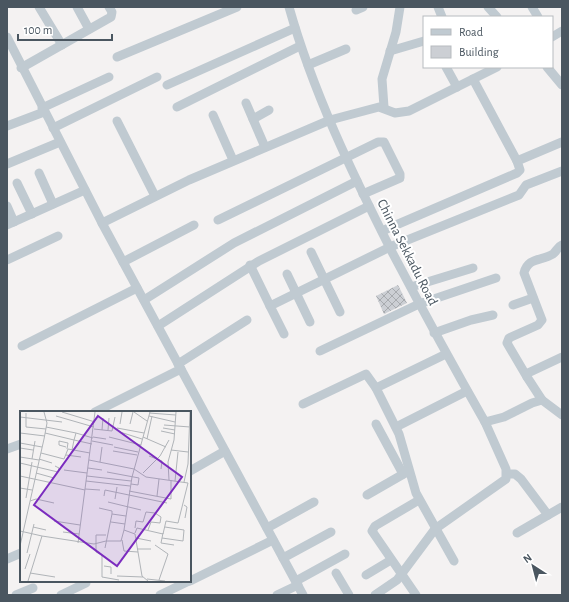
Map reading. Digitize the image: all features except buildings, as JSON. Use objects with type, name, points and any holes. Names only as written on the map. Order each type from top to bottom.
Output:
[{"type":"street","points":[[39,7],[62,45]]},
{"type":"street","points":[[77,7],[89,29]]},
{"type":"street","points":[[21,68],[111,17],[112,12],[109,7]]},
{"type":"street","points":[[117,57],[237,7]]},
{"type":"street","name":"Chinna Sekkadu Road","points":[[289,7],[300,46],[346,158],[434,333],[485,422],[507,474]]},
{"type":"street","points":[[384,107],[382,79],[396,32],[400,7]]},
{"type":"street","points":[[488,7],[496,16]]},
{"type":"street","points":[[532,7],[537,16]]},
{"type":"street","points":[[167,85],[295,28]]},
{"type":"street","points":[[553,36],[562,31]]},
{"type":"street","points":[[7,37],[21,68],[102,223],[303,595]]},
{"type":"street","points":[[390,51],[423,41]]},
{"type":"street","points":[[177,107],[300,46]]},
{"type":"street","points":[[308,65],[346,49]]},
{"type":"street","points":[[7,62],[17,58]]},
{"type":"street","points":[[447,68],[457,87]]},
{"type":"street","points":[[102,223],[155,196],[234,160],[330,120],[384,107],[395,113],[409,111],[473,79],[491,68]]},
{"type":"street","points":[[548,68],[562,85]]},
{"type":"street","points":[[7,126],[109,77]]},
{"type":"street","points":[[52,128],[157,77]]},
{"type":"street","points":[[382,231],[517,173],[520,170],[517,161],[473,79]]},
{"type":"street","points":[[246,103],[265,147]]},
{"type":"street","points":[[253,119],[269,110]]},
{"type":"street","points":[[213,115],[234,160]]},
{"type":"street","points":[[117,120],[155,196]]},
{"type":"street","points":[[218,220],[381,141],[386,144],[400,174],[400,178],[363,194]]},
{"type":"street","points":[[7,164],[60,142]]},
{"type":"street","points":[[517,161],[562,142]]},
{"type":"street","points":[[270,306],[390,248],[518,195],[526,185],[562,170]]},
{"type":"street","points":[[39,173],[53,204]]},
{"type":"street","points":[[144,300],[241,240],[357,181]]},
{"type":"street","points":[[17,183],[32,214]]},
{"type":"street","points":[[7,206],[11,223],[85,190]]},
{"type":"street","points":[[158,326],[250,265],[369,206]]},
{"type":"street","points":[[123,262],[194,225]]},
{"type":"street","points":[[7,260],[58,236]]},
{"type":"street","points":[[562,245],[557,247],[553,253],[532,262],[525,269],[524,277],[542,316],[540,323],[507,340],[508,345],[542,400],[562,415]]},
{"type":"street","points":[[311,252],[340,312]]},
{"type":"street","points":[[250,265],[284,334]]},
{"type":"street","points":[[411,287],[473,268]]},
{"type":"street","points":[[287,274],[310,322]]},
{"type":"street","points":[[320,351],[419,304],[496,278]]},
{"type":"street","points":[[22,346],[137,288]]},
{"type":"street","points":[[513,305],[533,298]]},
{"type":"street","points":[[434,333],[471,320],[493,315]]},
{"type":"street","points":[[97,411],[180,366],[247,320]]},
{"type":"street","points":[[376,388],[446,354]]},
{"type":"street","points":[[528,377],[528,373],[562,357]]},
{"type":"street","points":[[303,404],[366,374],[376,388],[396,427],[406,472]]},
{"type":"street","points":[[396,427],[467,391]]},
{"type":"street","points":[[485,422],[504,417],[532,403],[542,400]]},
{"type":"street","points":[[376,424],[406,472],[435,529],[454,561]]},
{"type":"street","points":[[7,449],[20,444]]},
{"type":"street","points":[[191,470],[225,451]]},
{"type":"street","points":[[367,495],[406,472]]},
{"type":"street","points":[[375,595],[401,576],[435,529],[503,482],[507,474],[515,474],[520,479],[548,515]]},
{"type":"street","points":[[416,595],[401,576],[373,533],[372,528],[420,500]]},
{"type":"street","points":[[267,528],[314,502]]},
{"type":"street","points":[[517,533],[562,507]]},
{"type":"street","points":[[283,558],[330,532]]},
{"type":"street","points":[[191,581],[273,540]]},
{"type":"street","points":[[7,559],[20,553]]},
{"type":"street","points":[[277,595],[345,554]]},
{"type":"street","points":[[366,575],[391,560]]},
{"type":"street","points":[[336,573],[350,595]]},
{"type":"street","points":[[160,595],[188,582]]},
{"type":"street","points":[[61,595],[86,583]]},
{"type":"street","points":[[16,595],[33,588]]}]
